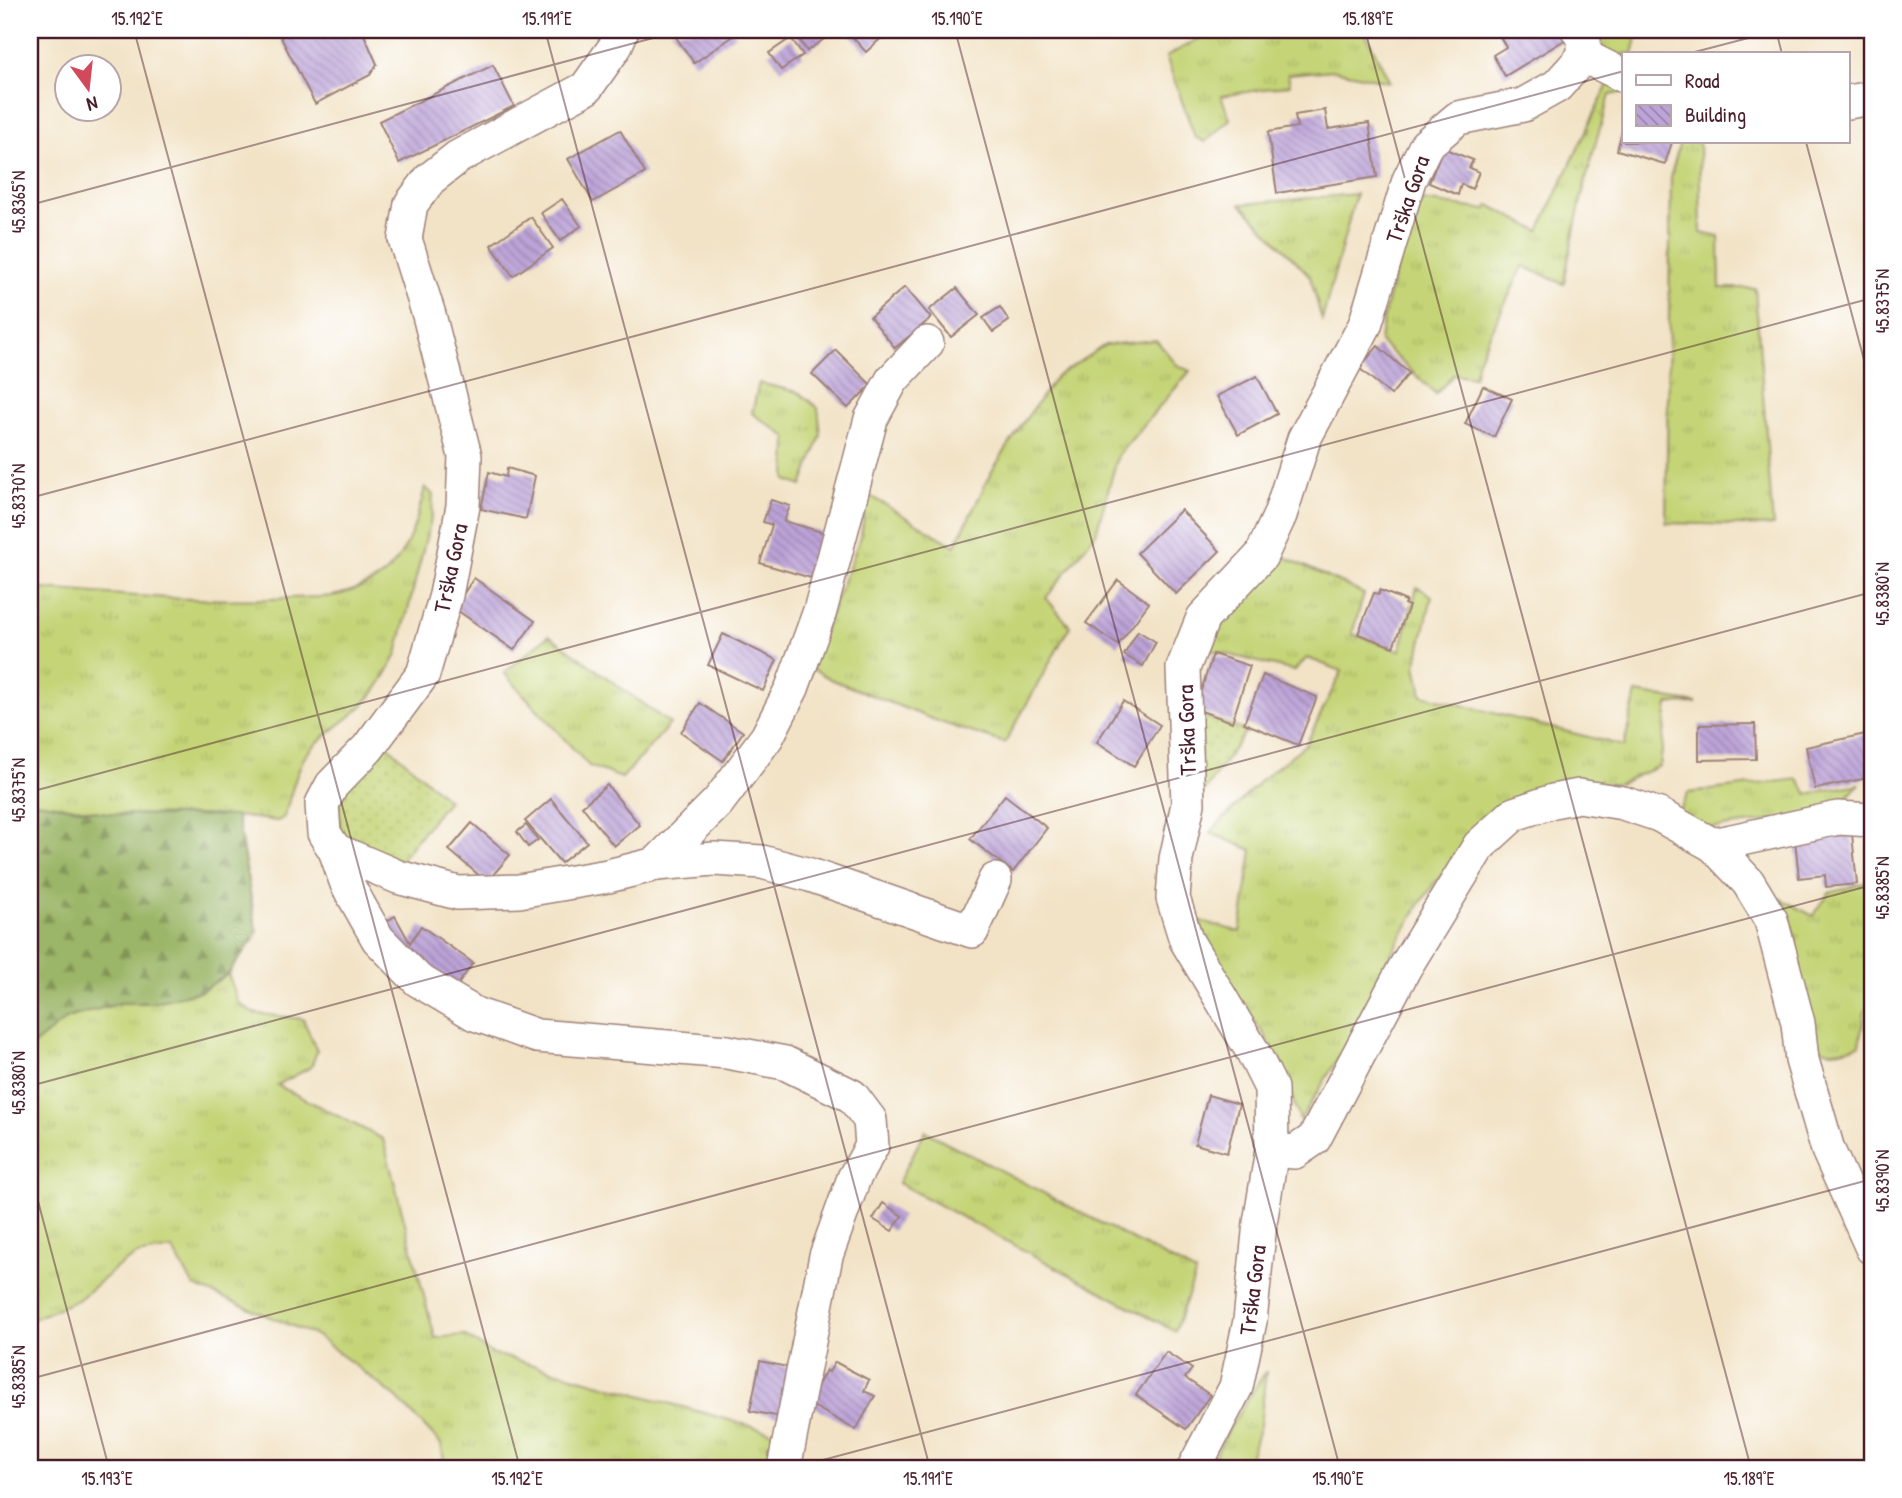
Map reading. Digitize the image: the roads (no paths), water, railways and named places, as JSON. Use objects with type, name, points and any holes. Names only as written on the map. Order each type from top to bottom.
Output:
[{"type":"street","name":"Trška Gora","points":[[622,30],[615,47],[586,88],[458,157],[430,179],[411,204],[405,239],[433,328],[465,456],[463,506],[446,595],[423,674],[368,748],[331,785],[322,804],[324,834],[335,850],[347,884],[378,939],[418,980],[475,1014],[537,1036],[727,1052],[785,1063],[852,1096],[870,1120],[872,1146],[854,1178],[826,1256],[807,1361],[783,1468]]},
{"type":"street","name":"Trška Gora","points":[[1194,1468],[1236,1387],[1250,1321],[1260,1223],[1272,1150],[1271,1088],[1253,1052],[1186,940],[1173,898],[1177,859],[1188,804],[1183,668],[1203,618],[1261,556],[1280,515],[1304,439],[1364,325],[1409,180],[1426,145],[1458,117],[1523,105],[1557,86],[1581,43]]},
{"type":"street","points":[[1581,43],[1622,74]]},
{"type":"street","points":[[1850,102],[1872,98]]},
{"type":"street","points":[[656,864],[718,802],[767,737],[792,688],[820,611],[871,419],[892,380],[927,343]]},
{"type":"street","points":[[1272,1150],[1295,1152],[1314,1139],[1392,990],[1479,846],[1514,814],[1553,801],[1579,796],[1623,803],[1659,815],[1713,845],[1748,882],[1771,920],[1798,1023],[1802,1060],[1828,1150],[1872,1248]]},
{"type":"street","points":[[1713,845],[1838,818],[1872,820]]},
{"type":"street","points":[[335,850],[398,877],[458,893],[519,891],[608,876],[656,864],[714,859],[762,862],[810,875],[972,931],[995,880]]}]
